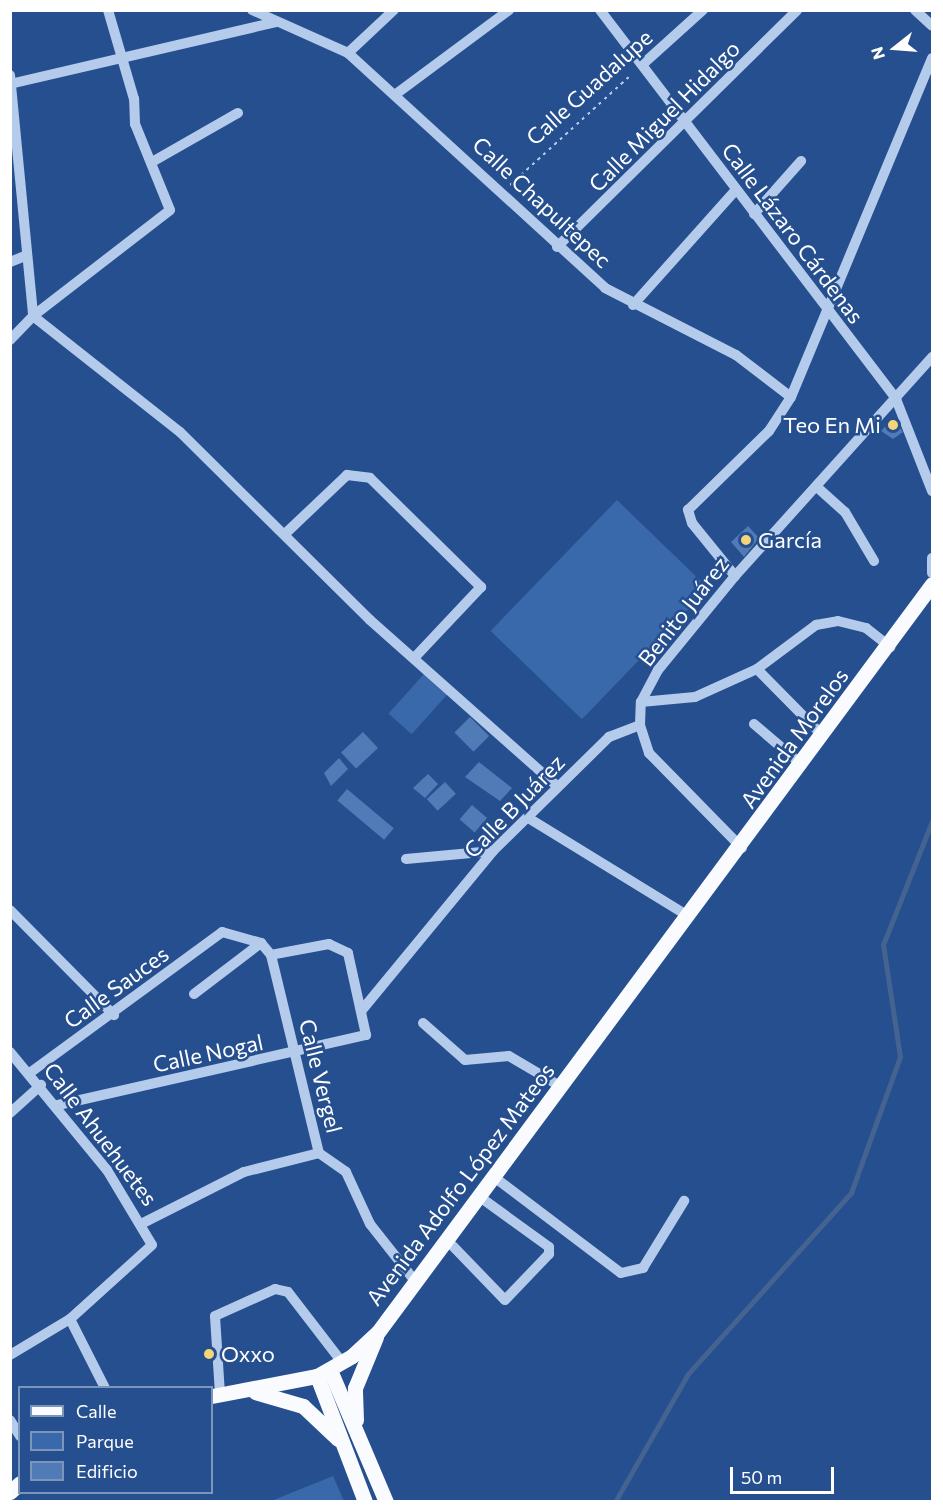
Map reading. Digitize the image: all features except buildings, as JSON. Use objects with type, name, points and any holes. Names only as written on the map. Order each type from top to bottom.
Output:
[{"type":"main road","name":"Avenida Morelos","points":[[688,916],[890,647],[933,584]]},
{"type":"main road","name":"Avenida Adolfo López Mateos","points":[[216,1396],[330,1369],[378,1332],[688,916]]},
{"type":"main road","points":[[365,1453],[355,1388],[378,1332]]},
{"type":"main road","points":[[330,1369],[344,1446],[365,1502]]},
{"type":"main road","points":[[330,1369],[386,1502]]},
{"type":"main road","points":[[240,1390],[279,1395],[303,1406],[344,1446]]},
{"type":"main road","points":[[351,1466],[365,1453]]},
{"type":"street","points":[[10,340],[33,316],[170,210],[135,124],[134,99],[108,10]]},
{"type":"street","name":"Calle Chapultepec","points":[[252,10],[348,53],[502,192],[557,248],[633,305],[736,355],[790,397]]},
{"type":"street","points":[[348,53],[394,10]]},
{"type":"street","points":[[396,94],[509,10]]},
{"type":"street","name":"Calle Lázaro Cárdenas","points":[[600,10],[688,123],[824,309],[896,399],[933,491]]},
{"type":"street","name":"Calle Guadalupe","points":[[643,64],[703,10]]},
{"type":"street","name":"Calle Miguel Hidalgo","points":[[557,248],[688,123],[797,10]]},
{"type":"street","points":[[915,10],[933,26]]},
{"type":"street","points":[[277,22],[11,81],[33,316],[180,432],[287,532],[370,620],[416,656],[557,786]]},
{"type":"street","points":[[735,576],[692,523],[688,510],[769,431],[790,397],[824,309],[933,58]]},
{"type":"street","points":[[152,162],[238,113]]},
{"type":"street","points":[[754,214],[801,161]]},
{"type":"street","points":[[633,305],[736,190]]},
{"type":"street","points":[[10,262],[27,255]]},
{"type":"street","name":"Benito Juárez","points":[[741,848],[649,753],[640,725],[640,702],[658,670],[735,576],[818,488],[933,357]]},
{"type":"street","points":[[287,532],[347,476],[370,478],[481,587],[416,656]]},
{"type":"street","points":[[818,488],[845,512],[874,561]]},
{"type":"street","points":[[933,558],[933,573]]},
{"type":"street","points":[[640,702],[695,697],[757,669],[816,625],[838,621],[866,627],[890,647]]},
{"type":"street","points":[[757,669],[823,736]]},
{"type":"street","points":[[754,724],[802,765]]},
{"type":"street","name":"Calle B Juárez","points":[[362,1010],[431,932],[493,851],[530,819],[557,786],[609,736],[640,725]]},
{"type":"street","points":[[530,819],[688,916]]},
{"type":"street","points":[[406,859],[493,851]]},
{"type":"street","points":[[10,910],[114,1015]]},
{"type":"street","name":"Calle Sauces","points":[[31,1072],[114,1015],[222,932],[261,943]]},
{"type":"street","points":[[195,994],[261,943],[272,955],[339,946],[348,953],[362,1010]]},
{"type":"street","name":"Calle Vergel","points":[[272,955],[319,1153],[346,1172],[370,1224],[415,1281]]},
{"type":"street","name":"Calle Nogal","points":[[58,1105],[295,1055],[366,1035],[362,1010]]},
{"type":"street","points":[[423,1023],[465,1060],[509,1056],[560,1086]]},
{"type":"street","name":"Calle Ahuehuetes","points":[[10,1052],[31,1072],[58,1105],[143,1223],[152,1245],[70,1319]]},
{"type":"street","points":[[10,1113],[41,1085]]},
{"type":"street","points":[[143,1223],[244,1172],[319,1153]]},
{"type":"street","points":[[494,1177],[621,1273],[643,1268],[684,1201]]},
{"type":"street","points":[[447,1240],[505,1300],[549,1254],[549,1247],[480,1197]]},
{"type":"street","points":[[216,1396],[215,1316],[275,1289],[288,1292],[330,1369]]},
{"type":"street","points":[[10,1355],[70,1319],[104,1386]]},
{"type":"street","points":[[10,1420],[18,1433]]},
{"type":"path","name":"Calle Guadalupe","points":[[502,192],[643,64]]},
{"type":"green space","points":[[617,500],[708,588],[582,719],[491,631]]},
{"type":"green space","points":[[424,674],[447,695],[412,734],[389,713]]},
{"type":"green space","points":[[333,1476],[344,1501],[271,1501]]},
{"type":"waterway","points":[[615,1502],[688,1374],[851,1193],[900,1057],[883,945],[932,821]]},
{"type":"place","name":"Teo En Mi","points":[[893,425]]},
{"type":"place","name":"García","points":[[746,540]]},
{"type":"place","name":"Oxxo","points":[[209,1354]]}]
